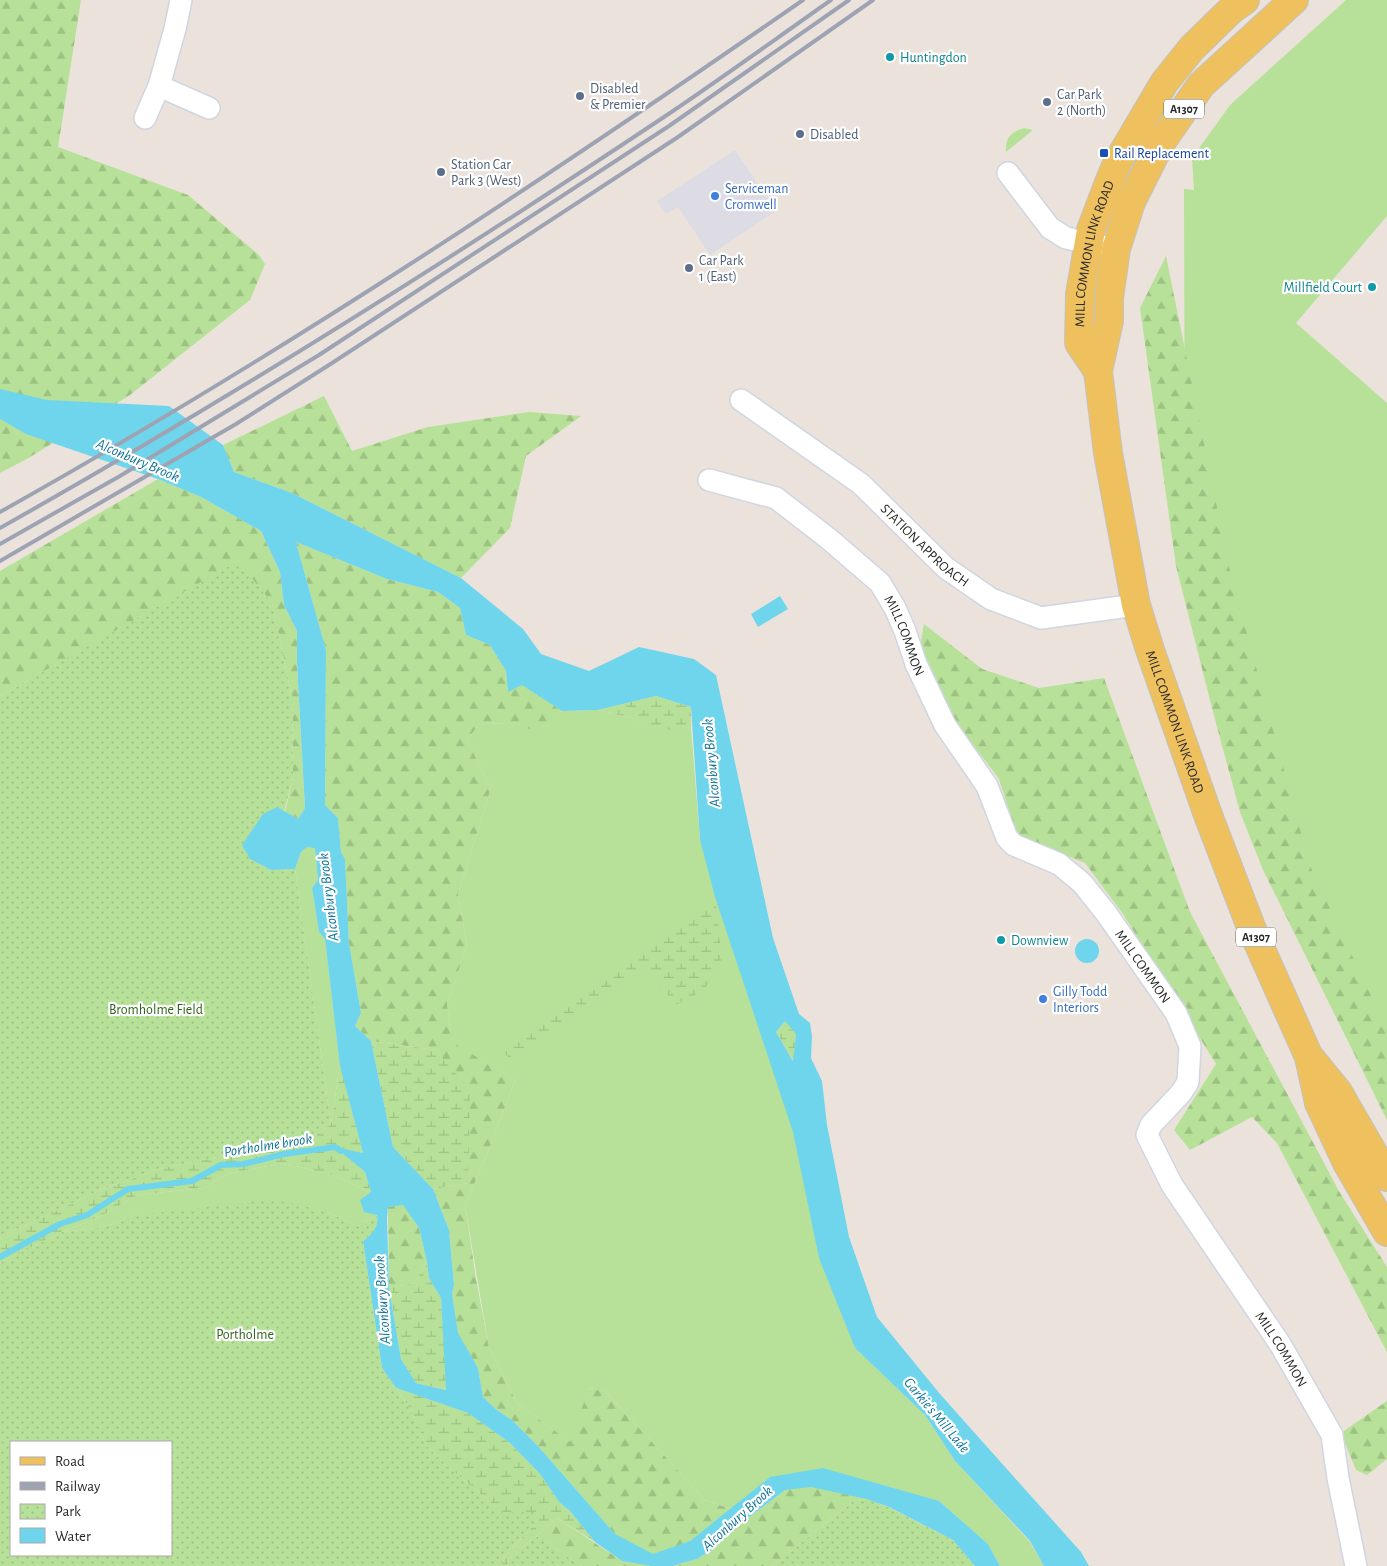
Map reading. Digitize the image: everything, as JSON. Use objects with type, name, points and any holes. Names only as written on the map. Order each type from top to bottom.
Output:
[{"type":"main road","name":"MILL COMMON LINK ROAD","points":[[1294,0],[1201,85],[1160,144],[1131,202],[1116,249],[1109,298],[1109,322],[1098,371],[1108,453],[1136,606],[1208,815],[1252,927],[1309,1057],[1319,1103],[1347,1163],[1387,1232]]},
{"type":"main road","name":"MILL COMMON LINK ROAD","points":[[1098,371],[1079,343],[1080,294],[1088,242],[1096,215],[1118,161],[1159,91],[1192,48],[1236,4]]},
{"type":"main road","name":"MILL COMMON LINK ROAD","points":[[1309,1057],[1338,1092],[1387,1177]]},
{"type":"street","points":[[146,118],[159,86],[181,0]]},
{"type":"street","points":[[159,86],[209,108]]},
{"type":"street","points":[[1008,173],[1050,228],[1066,238],[1116,249]]},
{"type":"street","name":"STATION APPROACH","points":[[741,400],[861,484],[946,568],[991,599],[1042,618],[1136,606]]},
{"type":"street","name":"MILL COMMON","points":[[709,480],[776,498],[829,539],[880,583],[895,608],[916,664],[944,725],[987,786],[1007,838],[1014,845],[1059,864],[1082,883],[1106,913],[1176,1013],[1190,1046],[1188,1082],[1181,1093],[1151,1125],[1147,1135],[1172,1185],[1280,1344],[1332,1435],[1338,1478],[1356,1566]]},
{"type":"shaded area","points":[[735,150],[776,211],[710,255],[678,207],[666,214],[657,201]]},
{"type":"green space","points":[[0,0],[81,0],[58,147],[188,195],[259,255],[265,264],[250,300],[130,395],[27,459],[0,473]]},
{"type":"green space","points":[[1346,0],[1387,0],[1387,216],[1296,323],[1387,403],[1387,1104],[1185,528],[1184,189],[1194,190],[1192,158],[1230,105]]},
{"type":"green space","points":[[1024,128],[1033,130],[1006,152],[1010,136]]},
{"type":"green space","points":[[1166,256],[1229,567],[1310,866],[1387,1030],[1387,1120],[1263,870],[1240,812],[1213,712],[1176,566],[1140,308]]},
{"type":"green space","points":[[324,396],[352,451],[428,427],[529,412],[581,416],[526,456],[510,528],[461,578],[292,493],[234,472],[223,445]]},
{"type":"green space","points":[[158,479],[201,497],[261,531],[280,572],[284,605],[297,631],[305,808],[298,819],[285,812],[293,777],[292,698],[272,603],[238,562],[0,696],[0,571]]},
{"type":"green space","points":[[296,542],[387,579],[438,592],[460,608],[466,635],[490,645],[506,671],[508,692],[522,684],[562,711],[537,732],[518,724],[480,723],[467,740],[491,788],[458,894],[467,945],[447,1005],[452,1042],[515,1080],[490,1147],[465,1205],[489,1348],[517,1403],[570,1442],[589,1388],[605,1391],[705,1500],[731,1509],[690,1541],[653,1555],[615,1534],[537,1445],[512,1420],[483,1397],[478,1368],[458,1335],[452,1293],[454,1285],[449,1230],[433,1189],[468,1183],[435,1050],[371,1041],[355,1026],[361,1013],[349,943],[345,859],[341,852],[338,818],[325,805],[326,650]]},
{"type":"green space","name":"Bromholme Field","points":[[238,561],[272,603],[292,698],[293,777],[284,812],[250,859],[271,870],[295,869],[331,1124],[314,1137],[159,1169],[100,1190],[0,1237],[0,696]]},
{"type":"green space","points":[[924,624],[982,669],[1039,688],[1104,678],[1190,912],[1340,1193],[1387,1267],[1387,1352],[1277,1143],[1252,1117],[1190,1150],[1174,1130],[1216,1064],[1123,914],[1085,863],[1017,836],[999,779],[958,725],[919,653]]},
{"type":"green space","points":[[656,696],[691,707],[691,728],[681,726],[665,731],[635,719],[598,710]]},
{"type":"green space","points":[[598,710],[635,719],[665,730],[681,726],[691,728],[700,840],[788,1101],[855,1348],[925,1415],[955,1461],[1030,1542],[1044,1566],[1000,1566],[988,1544],[939,1501],[770,1477],[731,1509],[705,1500],[605,1391],[589,1388],[571,1443],[517,1403],[489,1348],[465,1205],[490,1147],[515,1080],[452,1043],[447,1005],[467,945],[458,894],[491,788],[467,740],[480,723],[518,724],[537,731],[562,711]]},
{"type":"green space","points":[[307,847],[315,847],[318,880],[312,888],[319,932],[325,938],[340,1064],[331,1124],[295,869],[301,852]]},
{"type":"green space","points":[[715,897],[722,959],[704,990],[676,1005],[647,969],[513,1060],[501,1052]]},
{"type":"green space","points":[[785,1021],[796,1033],[794,1062],[776,1032]]},
{"type":"green space","points":[[371,1041],[435,1050],[470,1089],[468,1183],[433,1189],[393,1147]]},
{"type":"green space","points":[[340,1064],[363,1153],[337,1148],[365,1172],[371,1192],[332,1175],[283,1163],[227,1174],[204,1188],[137,1195],[103,1215],[62,1232],[0,1263],[0,1237],[100,1190],[159,1169],[314,1137],[331,1124]]},
{"type":"green space","points":[[283,1163],[332,1175],[371,1192],[377,1215],[358,1226],[327,1212],[137,1215],[103,1227],[62,1232],[103,1215],[137,1195],[204,1188],[227,1174]]},
{"type":"green space","name":"Portholme","points":[[277,1199],[327,1212],[358,1226],[377,1215],[377,1223],[374,1230],[363,1241],[382,1368],[411,1410],[426,1445],[446,1465],[503,1513],[533,1512],[534,1525],[505,1556],[502,1566],[0,1566],[0,1263],[62,1232],[103,1227],[137,1215]]},
{"type":"green space","points":[[403,1204],[419,1228],[427,1262],[414,1283],[389,1288],[388,1207]]},
{"type":"green space","points":[[427,1262],[429,1278],[441,1298],[447,1390],[416,1383],[401,1359],[389,1288],[414,1283]]},
{"type":"green space","points":[[396,1388],[468,1413],[510,1443],[540,1474],[560,1503],[570,1511],[595,1542],[557,1518],[509,1559],[507,1566],[502,1566],[505,1556],[534,1525],[503,1513],[446,1465],[426,1445],[411,1410]]},
{"type":"green space","points":[[1387,1401],[1387,1459],[1367,1475],[1356,1470],[1341,1433]]},
{"type":"green space","points":[[809,1485],[866,1499],[852,1502],[772,1566],[672,1566],[697,1559],[712,1550],[739,1525],[785,1490]]},
{"type":"green space","points":[[866,1499],[888,1507],[953,1540],[975,1566],[772,1566],[852,1502]]},
{"type":"green space","points":[[557,1518],[622,1561],[651,1566],[582,1566],[536,1536]]},
{"type":"green space","points":[[536,1536],[582,1566],[507,1566],[509,1559]]},
{"type":"water","points":[[0,389],[47,400],[169,406],[223,445],[234,472],[292,493],[461,578],[523,629],[541,654],[589,671],[639,647],[694,659],[716,675],[773,938],[799,1014],[810,1023],[812,1036],[811,1058],[822,1081],[827,1125],[849,1237],[877,1317],[940,1394],[1081,1552],[1089,1566],[1044,1566],[1030,1541],[955,1461],[925,1415],[855,1348],[819,1258],[793,1132],[715,897],[700,840],[691,707],[656,696],[598,710],[562,711],[522,685],[508,692],[506,671],[490,645],[466,635],[460,608],[438,592],[387,579],[296,542],[326,650],[325,805],[338,818],[341,852],[345,859],[349,943],[361,1013],[355,1026],[371,1041],[393,1147],[433,1189],[449,1230],[454,1285],[452,1293],[458,1333],[478,1368],[483,1397],[512,1420],[537,1445],[615,1534],[653,1554],[690,1541],[770,1477],[823,1468],[939,1501],[988,1544],[1000,1566],[975,1566],[953,1540],[889,1507],[866,1499],[811,1487],[785,1490],[739,1525],[712,1550],[697,1559],[672,1566],[651,1566],[622,1561],[595,1542],[570,1511],[560,1503],[540,1474],[510,1443],[468,1413],[396,1388],[382,1368],[363,1241],[374,1230],[377,1223],[377,1215],[364,1212],[360,1200],[371,1192],[365,1172],[335,1147],[363,1153],[340,1066],[325,939],[319,932],[312,888],[318,880],[315,848],[307,847],[301,852],[295,869],[271,870],[250,859],[242,845],[263,814],[277,807],[298,819],[305,808],[297,631],[284,605],[280,572],[261,531],[201,497],[158,479],[26,434],[0,419]],"holes":[[[785,1021],[796,1034],[793,1061],[776,1032]],[[403,1205],[419,1228],[429,1278],[441,1298],[446,1390],[416,1383],[401,1359],[389,1288],[387,1218],[388,1207]]]},
{"type":"water","points":[[780,596],[788,609],[758,627],[751,614]]},
{"type":"water","points":[[1087,939],[1092,940],[1098,946],[1098,956],[1092,962],[1087,963],[1082,962],[1076,956],[1075,951],[1076,946],[1082,940]]},
{"type":"waterway","name":"Portholme brook","points":[[0,1257],[60,1224],[87,1215],[128,1189],[192,1181],[221,1165],[244,1164],[284,1154],[335,1147],[341,1151]]},
{"type":"railway","points":[[0,512],[206,392],[408,266],[606,135],[803,0]]},
{"type":"railway","points":[[0,528],[252,381],[417,278],[661,119],[831,0]]},
{"type":"railway","points":[[0,544],[120,476],[319,355],[669,126],[849,0]]},
{"type":"railway","points":[[0,561],[236,424],[329,365],[678,137],[873,0]]},
{"type":"place","name":"Huntingdon","points":[[890,57]]},
{"type":"place","name":"Disabled & Premier","points":[[580,96]]},
{"type":"place","name":"Car Park 2 (North)","points":[[1047,102]]},
{"type":"place","name":"Disabled","points":[[800,134]]},
{"type":"place","name":"Rail Replacement","points":[[1104,153]]},
{"type":"place","name":"Station Car Park 3 (West)","points":[[441,172]]},
{"type":"place","name":"Serviceman Cromwell","points":[[715,196]]},
{"type":"place","name":"Car Park 1 (East)","points":[[689,268]]},
{"type":"place","name":"Millfield Court","points":[[1372,287]]},
{"type":"place","name":"Downview","points":[[1001,940]]},
{"type":"place","name":"Gilly Todd Interiors","points":[[1043,999]]},
{"type":"water label","name":"Alconbury Brook","points":[[138,460]]},
{"type":"water label","name":"Alconbury Brook","points":[[711,763]]},
{"type":"water label","name":"Alconbury Brook","points":[[328,897]]},
{"type":"water label","name":"Alconbury Brook","points":[[382,1300]]},
{"type":"water label","name":"Garkie's Mill Lade","points":[[937,1415]]},
{"type":"water label","name":"Alconbury Brook","points":[[737,1518]]}]
